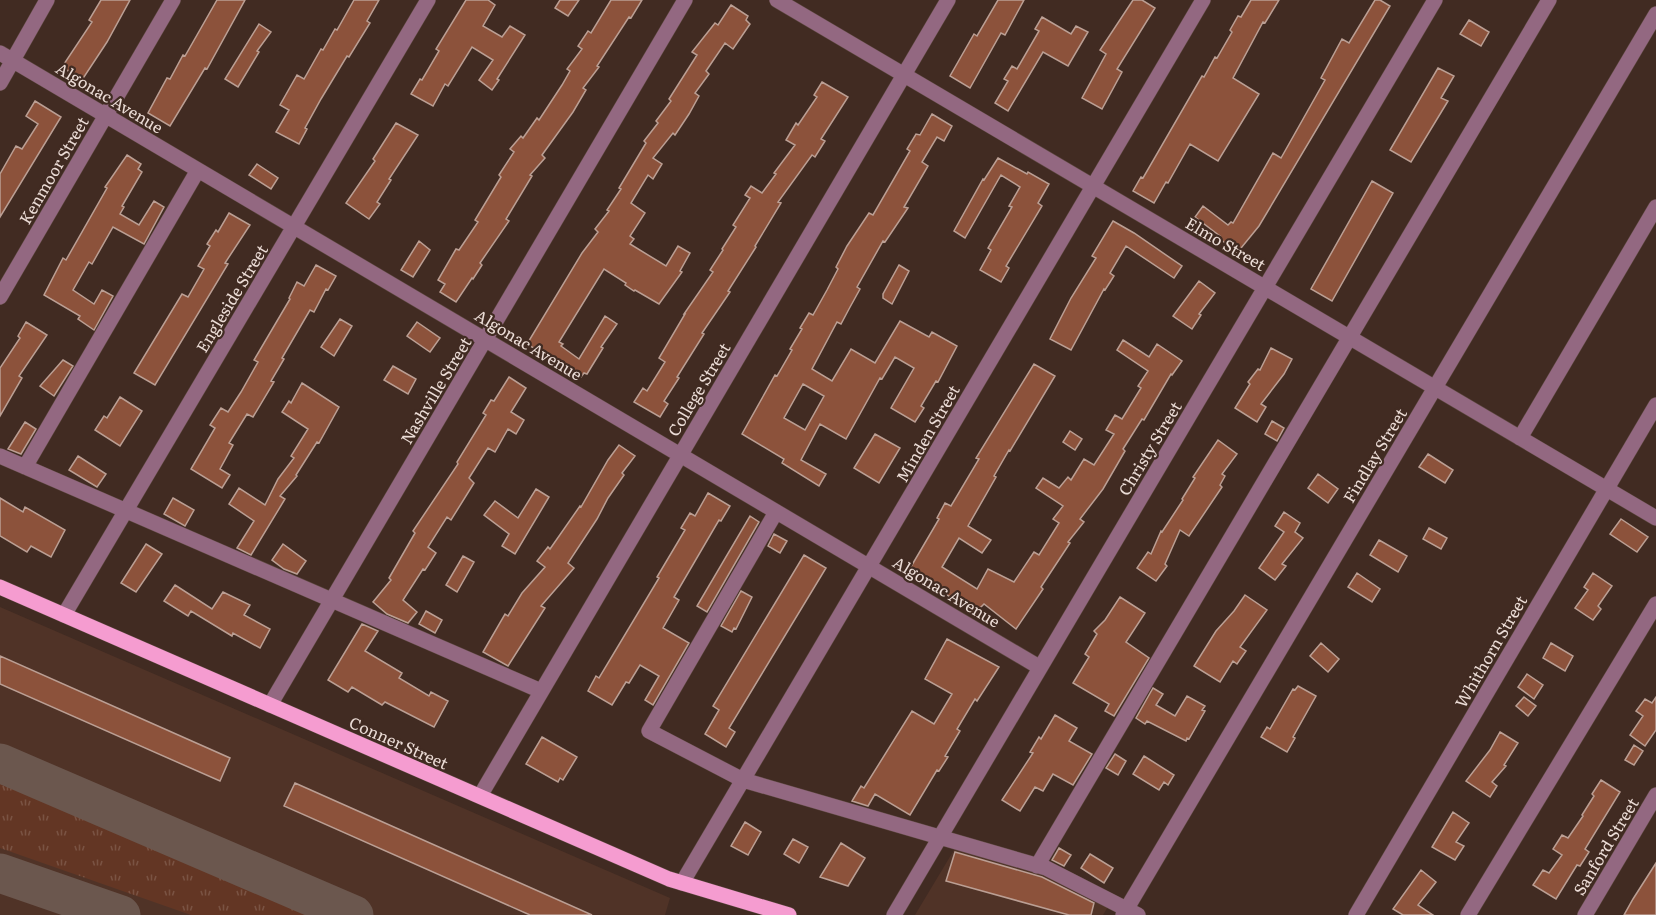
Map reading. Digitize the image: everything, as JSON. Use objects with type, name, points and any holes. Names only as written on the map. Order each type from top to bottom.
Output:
[{"type":"main road","name":"Conner Street","points":[[0,587],[682,883],[789,915]]},
{"type":"street","points":[[0,83],[6,56],[47,0]]},
{"type":"street","name":"Kenmoor Street","points":[[0,297],[173,0]]},
{"type":"street","name":"Engleside Street","points":[[64,615],[428,0]]},
{"type":"street","name":"Nashville Street","points":[[270,705],[685,0]]},
{"type":"street","name":"Elmo Street","points":[[777,0],[1656,518]]},
{"type":"street","name":"College Street","points":[[480,796],[948,0]]},
{"type":"street","name":"Minden Street","points":[[682,883],[1203,0]]},
{"type":"street","name":"Christy Street","points":[[894,915],[1435,0]]},
{"type":"street","points":[[1037,866],[1549,0]]},
{"type":"street","name":"Findlay Street","points":[[1129,913],[1656,14]]},
{"type":"street","name":"Algonac Avenue","points":[[6,56],[1039,667]]},
{"type":"street","points":[[25,467],[198,170]]},
{"type":"street","points":[[1520,438],[1656,207]]},
{"type":"street","name":"Whithorn Street","points":[[1356,915],[1656,405]]},
{"type":"street","points":[[0,456],[541,691]]},
{"type":"street","points":[[777,512],[649,731],[743,780],[1046,868],[1129,913]]},
{"type":"street","points":[[1468,915],[1656,604]]},
{"type":"street","name":"Sanford Street","points":[[1585,915],[1656,795]]},
{"type":"shaded area","points":[[0,607],[670,898],[665,915],[0,915]]},
{"type":"shaded area","points":[[957,845],[1044,871],[1109,905],[1103,915],[915,915]]},
{"type":"green space","points":[[0,780],[314,915],[191,915],[0,848]]},
{"type":"building","points":[[101,0],[130,0],[107,42],[82,80],[62,67],[92,22],[89,20]]},
{"type":"building","points":[[217,0],[245,0],[207,69],[205,68],[170,126],[148,113],[167,78],[170,79],[183,55],[185,56]]},
{"type":"building","points":[[354,0],[379,0],[367,21],[370,23],[321,99],[299,144],[276,132],[289,110],[280,105],[297,75],[304,79]]},
{"type":"building","points":[[466,0],[488,0],[495,5],[483,26],[502,37],[510,26],[525,35],[492,90],[479,80],[493,60],[472,47],[448,86],[445,84],[433,106],[411,94],[439,51],[436,49]]},
{"type":"building","points":[[560,0],[579,0],[568,16],[555,8]]},
{"type":"building","points":[[611,0],[642,0],[583,88],[586,90],[573,112],[542,155],[545,158],[530,175],[532,176],[506,219],[509,221],[456,302],[440,292],[445,284],[438,280],[456,249],[459,250],[478,222],[475,220],[514,152],[510,149],[521,136],[523,138],[537,118],[539,120],[570,71],[567,69],[582,49],[578,46],[588,31],[591,33]]},
{"type":"building","points":[[998,0],[1024,0],[1005,35],[1001,33],[970,88],[950,76],[974,34],[977,36]]},
{"type":"building","points":[[1133,0],[1142,0],[1155,8],[1117,69],[1122,72],[1102,109],[1082,98],[1106,54],[1100,50]]},
{"type":"building","points":[[1251,0],[1279,0],[1265,23],[1263,22],[1233,78],[1259,94],[1218,161],[1190,144],[1154,203],[1133,191],[1141,177],[1143,178],[1202,76],[1204,77],[1215,57],[1217,58],[1238,16],[1241,17]]},
{"type":"building","points":[[1375,0],[1380,0],[1390,6],[1259,226],[1237,253],[1218,237],[1220,236],[1195,217],[1203,206],[1228,225],[1233,223],[1273,153],[1281,158],[1325,80],[1321,78],[1342,39],[1349,43]]},
{"type":"building","points":[[731,5],[748,16],[746,20],[750,24],[733,49],[725,43],[706,71],[709,74],[695,93],[699,96],[689,114],[675,135],[673,133],[653,158],[662,164],[653,179],[648,175],[631,203],[645,213],[630,236],[634,239],[630,244],[666,266],[678,246],[690,253],[680,271],[682,272],[659,304],[634,291],[604,269],[559,342],[579,359],[605,316],[617,324],[601,347],[603,348],[587,374],[584,373],[581,377],[527,344],[582,253],[598,232],[595,229],[609,211],[607,210],[646,143],[644,141],[658,123],[656,121],[671,101],[669,99],[697,55],[692,52],[715,23],[718,25]]},
{"type":"building","points":[[1042,17],[1071,34],[1076,26],[1088,32],[1068,66],[1043,52],[1008,111],[995,103],[1008,81],[1004,79],[1012,66],[1017,69],[1039,31],[1035,29]]},
{"type":"building","points":[[1469,20],[1489,32],[1481,46],[1460,34]]},
{"type":"building","points":[[259,24],[271,32],[257,51],[259,52],[238,87],[225,79]]},
{"type":"building","points":[[1438,68],[1454,76],[1441,98],[1448,101],[1411,162],[1390,150]]},
{"type":"building","points":[[822,82],[848,97],[821,139],[825,141],[815,157],[812,155],[778,202],[781,203],[756,247],[677,377],[679,378],[664,401],[668,404],[660,417],[634,402],[643,388],[647,391],[665,362],[659,358],[684,314],[713,272],[710,270],[736,227],[733,225],[750,198],[745,195],[751,186],[762,193],[776,174],[774,173],[795,145],[786,140],[796,123],[798,125],[817,97],[814,95]]},
{"type":"building","points":[[35,101],[61,117],[0,217],[0,174],[16,146],[22,149],[38,124],[26,116]]},
{"type":"building","points":[[932,114],[952,126],[944,141],[937,137],[922,162],[928,166],[904,207],[908,208],[885,242],[883,241],[857,287],[860,289],[841,324],[837,322],[812,369],[832,381],[851,349],[875,363],[900,321],[929,337],[932,332],[957,346],[938,382],[936,381],[921,406],[924,408],[915,422],[891,408],[914,368],[895,357],[882,379],[880,378],[846,439],[820,424],[801,460],[826,474],[819,486],[782,463],[784,459],[742,434],[775,375],[777,376],[792,350],[790,349],[802,329],[800,328],[809,313],[813,315],[827,290],[847,246],[869,213],[873,215],[910,151],[907,149],[916,134],[920,135]],"holes":[[[803,384],[824,396],[805,430],[784,418]]]},
{"type":"building","points":[[396,123],[418,135],[389,179],[391,180],[377,202],[380,204],[369,219],[346,203],[375,161],[373,159]]},
{"type":"building","points":[[127,155],[141,164],[138,169],[142,172],[122,206],[124,207],[120,214],[139,225],[154,201],[164,207],[144,244],[113,227],[92,264],[89,262],[73,290],[94,304],[102,290],[113,296],[94,330],[78,319],[80,316],[44,295],[63,258],[66,260],[107,188],[105,187]]},
{"type":"building","points":[[998,158],[1049,184],[1038,203],[1042,206],[1006,266],[1009,268],[1001,282],[980,270],[991,250],[988,248],[1012,207],[1009,206],[1020,187],[1001,175],[965,238],[954,231],[983,179]]},
{"type":"building","points":[[257,164],[278,178],[271,189],[249,175]]},
{"type":"building","points":[[1372,181],[1393,193],[1332,301],[1311,289]]},
{"type":"building","points":[[229,213],[250,225],[225,263],[228,264],[155,385],[134,373],[182,294],[188,297],[204,269],[198,266],[210,246],[207,244],[216,230],[218,232]]},
{"type":"building","points":[[1113,221],[1182,266],[1174,278],[1126,246],[1110,273],[1114,276],[1104,289],[1071,350],[1050,339],[1071,298],[1096,258],[1092,256]]},
{"type":"building","points":[[419,241],[430,250],[413,277],[401,270]]},
{"type":"building","points":[[316,265],[336,276],[314,312],[310,310],[282,358],[284,359],[271,381],[274,382],[253,417],[247,414],[229,443],[233,445],[220,469],[230,475],[222,488],[191,469],[215,428],[210,425],[221,408],[228,412],[241,392],[258,362],[254,360],[290,299],[297,282],[304,286]]},
{"type":"building","points":[[899,265],[909,271],[892,304],[883,298],[883,294]]},
{"type":"building","points":[[1199,281],[1215,293],[1199,314],[1201,315],[1192,329],[1173,316]]},
{"type":"building","points":[[340,319],[352,326],[334,356],[321,347]]},
{"type":"building","points":[[26,322],[47,335],[19,376],[22,378],[0,416],[0,368],[20,338],[18,336]]},
{"type":"building","points":[[417,322],[440,338],[430,352],[407,336]]},
{"type":"building","points":[[1123,340],[1149,357],[1157,344],[1182,361],[1171,374],[1144,420],[1142,419],[1123,449],[1125,451],[1103,489],[1080,519],[1084,522],[1068,542],[1070,543],[1041,587],[1043,589],[1016,629],[984,604],[977,611],[958,596],[955,600],[942,592],[943,590],[909,570],[939,519],[937,518],[945,503],[951,506],[979,459],[976,458],[1034,364],[1055,376],[1009,450],[968,526],[991,540],[982,553],[959,538],[942,567],[977,589],[988,569],[1014,582],[1034,552],[1039,555],[1059,523],[1053,519],[1063,506],[1036,488],[1043,478],[1059,488],[1068,477],[1071,480],[1084,459],[1094,465],[1114,434],[1106,430],[1115,415],[1122,419],[1141,388],[1138,386],[1148,371],[1117,350]]},
{"type":"building","points":[[1271,348],[1292,359],[1284,374],[1261,404],[1266,407],[1257,422],[1235,408],[1250,384],[1248,382],[1258,369],[1260,370]]},
{"type":"building","points":[[63,360],[73,366],[54,396],[40,386]]},
{"type":"building","points":[[393,366],[416,379],[408,394],[384,380]]},
{"type":"building","points":[[509,377],[526,388],[511,412],[524,420],[516,434],[508,429],[495,452],[488,448],[469,478],[474,483],[451,520],[447,517],[428,547],[436,553],[403,600],[417,612],[408,623],[387,614],[373,602],[391,580],[389,578],[415,533],[413,531],[458,464],[457,462],[486,415],[483,413],[491,400],[494,401]]},
{"type":"building","points":[[302,383],[339,407],[319,443],[317,442],[297,476],[280,496],[285,499],[251,555],[237,548],[254,521],[229,504],[239,488],[265,505],[278,479],[294,458],[291,456],[308,429],[282,412],[289,401],[291,403]]},
{"type":"building","points":[[120,397],[142,411],[120,446],[95,430],[104,416],[107,418]]},
{"type":"building","points":[[1272,421],[1284,428],[1277,441],[1265,434]]},
{"type":"building","points":[[25,422],[36,429],[21,454],[8,449]]},
{"type":"building","points":[[1070,431],[1082,439],[1075,450],[1063,442]]},
{"type":"building","points":[[875,434],[900,448],[879,483],[854,468]]},
{"type":"building","points":[[1218,440],[1237,454],[1222,474],[1225,476],[1220,485],[1222,487],[1189,536],[1180,530],[1165,564],[1167,566],[1156,581],[1137,568],[1148,552],[1151,554],[1161,531],[1183,500],[1195,478],[1193,477]]},
{"type":"building","points":[[619,445],[635,456],[622,473],[624,475],[568,563],[574,568],[541,606],[545,608],[508,666],[483,652],[505,614],[508,616],[522,593],[545,567],[537,561],[548,547],[550,549],[581,507]]},
{"type":"building","points":[[1428,454],[1453,470],[1445,483],[1419,467]]},
{"type":"building","points":[[78,456],[106,474],[97,487],[69,470]]},
{"type":"building","points":[[1318,474],[1338,489],[1328,503],[1308,488]]},
{"type":"building","points":[[536,489],[549,497],[515,554],[502,546],[509,534],[484,515],[495,501],[518,518]]},
{"type":"building","points":[[708,493],[730,506],[721,521],[719,520],[674,597],[679,600],[663,628],[689,643],[653,705],[645,700],[659,676],[640,665],[612,705],[588,691],[596,676],[599,678],[659,578],[657,577],[685,530],[681,528],[690,513],[695,516]]},
{"type":"building","points":[[0,498],[23,512],[25,507],[65,530],[51,557],[31,546],[27,552],[0,536]]},
{"type":"building","points":[[173,498],[194,510],[185,526],[164,514]]},
{"type":"building","points":[[1284,512],[1300,523],[1295,532],[1303,538],[1282,564],[1286,566],[1275,580],[1259,568],[1284,532],[1275,526]]},
{"type":"building","points":[[750,516],[759,522],[707,612],[697,606]]},
{"type":"building","points":[[1621,519],[1648,537],[1637,552],[1610,534]]},
{"type":"building","points":[[1429,528],[1447,538],[1441,549],[1423,539]]},
{"type":"building","points":[[774,534],[787,541],[780,553],[768,546]]},
{"type":"building","points":[[1379,540],[1407,556],[1398,572],[1370,555]]},
{"type":"building","points":[[146,544],[162,554],[136,592],[121,583]]},
{"type":"building","points":[[283,544],[306,561],[297,574],[284,569],[272,560]]},
{"type":"building","points":[[804,555],[826,568],[729,728],[735,732],[726,747],[705,734],[719,710],[713,706]]},
{"type":"building","points":[[463,556],[474,562],[457,592],[446,585]]},
{"type":"building","points":[[1357,573],[1380,589],[1372,602],[1348,587]]},
{"type":"building","points":[[1593,573],[1612,586],[1598,606],[1601,609],[1593,620],[1575,608],[1588,590],[1584,587]]},
{"type":"building","points":[[175,585],[212,609],[223,592],[250,605],[244,615],[270,629],[260,648],[233,633],[232,636],[191,611],[188,616],[164,601]]},
{"type":"building","points":[[741,591],[752,597],[736,629],[734,628],[732,632],[721,626]]},
{"type":"building","points":[[1245,595],[1267,610],[1240,647],[1246,651],[1237,664],[1233,661],[1220,682],[1194,666],[1216,631]]},
{"type":"building","points":[[1120,597],[1145,613],[1126,642],[1149,658],[1114,716],[1105,711],[1109,704],[1073,683],[1089,657],[1085,654],[1097,634],[1094,631],[1105,620]]},
{"type":"building","points":[[426,611],[442,620],[435,633],[419,624]]},
{"type":"building","points":[[362,624],[378,631],[365,651],[402,673],[399,678],[429,696],[431,692],[448,701],[434,727],[385,702],[382,705],[352,687],[348,692],[328,680]]},
{"type":"building","points":[[947,639],[999,667],[977,701],[975,699],[957,729],[960,731],[945,756],[948,757],[939,771],[937,770],[910,815],[875,794],[868,806],[852,801],[861,786],[864,788],[912,711],[934,724],[952,694],[925,679]]},
{"type":"building","points":[[1321,643],[1339,659],[1328,672],[1310,656]]},
{"type":"building","points":[[1551,643],[1573,656],[1565,671],[1543,658]]},
{"type":"building","points":[[0,656],[230,758],[220,781],[0,684]]},
{"type":"building","points":[[1527,674],[1543,685],[1534,699],[1518,687]]},
{"type":"building","points":[[1298,686],[1316,696],[1287,752],[1261,737],[1267,727],[1270,729],[1293,689],[1295,690]]},
{"type":"building","points":[[1153,688],[1163,694],[1156,705],[1175,716],[1187,696],[1205,706],[1202,710],[1205,711],[1186,741],[1147,721],[1145,724],[1136,718]]},
{"type":"building","points":[[1524,697],[1536,706],[1528,716],[1516,706]]},
{"type":"building","points":[[1656,697],[1656,730],[1645,746],[1630,735],[1643,716],[1636,711],[1645,699],[1652,703]]},
{"type":"building","points":[[1055,715],[1077,728],[1069,741],[1092,754],[1073,785],[1053,774],[1043,791],[1035,787],[1020,811],[1002,800],[1033,753],[1030,752],[1039,737],[1041,739]]},
{"type":"building","points":[[1500,732],[1518,743],[1504,765],[1506,766],[1492,782],[1497,786],[1490,797],[1466,781],[1490,750]]},
{"type":"building","points":[[542,737],[577,757],[563,780],[560,778],[558,782],[526,764]]},
{"type":"building","points":[[1634,745],[1643,751],[1634,765],[1625,760]]},
{"type":"building","points":[[1115,754],[1126,761],[1118,775],[1106,768]]},
{"type":"building","points":[[1144,756],[1174,775],[1168,785],[1164,782],[1159,790],[1133,774]]},
{"type":"building","points":[[1601,780],[1620,792],[1585,849],[1589,852],[1580,866],[1577,865],[1556,899],[1533,885],[1543,870],[1549,873],[1562,855],[1553,849],[1562,835],[1568,838],[1583,816]]},
{"type":"building","points":[[295,783],[592,915],[530,915],[284,806]]},
{"type":"building","points":[[1453,812],[1469,823],[1456,842],[1464,846],[1455,860],[1432,847]]},
{"type":"building","points":[[745,822],[761,832],[748,855],[731,846]]},
{"type":"building","points":[[793,839],[808,847],[799,863],[784,854]]},
{"type":"building","points":[[841,843],[865,858],[848,886],[820,877]]},
{"type":"building","points":[[1059,848],[1071,855],[1064,866],[1052,860]]},
{"type":"building","points":[[955,852],[1042,877],[1094,903],[1091,915],[1069,915],[946,881]]},
{"type":"building","points":[[1090,854],[1113,868],[1104,883],[1081,868]]},
{"type":"building","points":[[1656,863],[1656,915],[1624,915],[1633,899]]},
{"type":"building","points":[[1421,870],[1436,882],[1418,905],[1433,915],[1403,915],[1393,909]]},
{"type":"taxiway","points":[[0,763],[354,915]]},
{"type":"taxiway","points":[[0,873],[121,915]]}]
